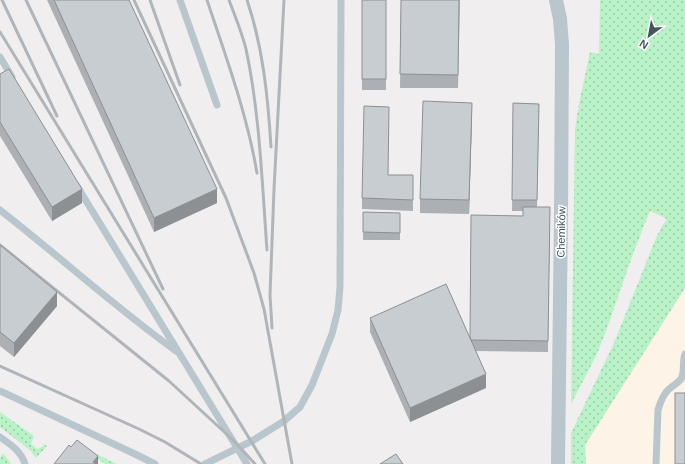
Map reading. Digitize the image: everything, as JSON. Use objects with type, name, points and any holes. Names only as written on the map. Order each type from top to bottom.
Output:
[{"type":"street","name":"Chemików","points":[[556,0],[560,19],[562,44],[558,464]]},
{"type":"lane","points":[[180,0],[217,105]]},
{"type":"lane","points":[[205,464],[252,441],[284,421],[300,407],[312,385],[336,322],[340,287],[340,0]]},
{"type":"lane","points":[[1,60],[14,81]]},
{"type":"lane","points":[[72,176],[178,353],[247,464]]},
{"type":"lane","points":[[0,210],[34,236],[146,329],[178,353]]},
{"type":"lane","points":[[656,464],[658,410],[660,403],[668,390],[681,379],[684,373],[683,366],[685,354]]},
{"type":"lane","points":[[0,391],[155,464]]},
{"type":"lane","points":[[0,436],[16,449],[25,464]]},
{"type":"shaded area","points":[[685,288],[685,464],[586,464],[585,445]]},
{"type":"green space","points":[[600,0],[685,0],[685,288],[585,445],[586,464],[571,464],[571,433],[614,343],[656,238],[667,219],[650,211],[596,356],[571,404],[575,129],[590,52],[599,54]]},
{"type":"green space","points":[[0,412],[34,436],[31,444],[37,449],[42,447],[44,444],[47,446],[36,458],[31,451],[0,427]]},
{"type":"green space","points":[[82,447],[117,464],[105,464]]},
{"type":"green space","points":[[3,453],[11,464],[0,464],[0,458]]},
{"type":"building","points":[[54,0],[129,0],[217,189],[154,218]]},
{"type":"building","points":[[362,0],[386,0],[386,79],[362,79]]},
{"type":"building","points":[[401,0],[459,0],[458,75],[400,74]]},
{"type":"building","points":[[9,69],[82,189],[52,207],[0,122],[0,74]]},
{"type":"building","points":[[423,101],[472,103],[469,200],[420,199]]},
{"type":"building","points":[[513,103],[539,104],[537,200],[512,200]]},
{"type":"building","points":[[364,106],[389,107],[388,175],[413,175],[413,200],[362,198]]},
{"type":"building","points":[[523,207],[550,207],[548,341],[471,340],[471,215],[523,216]]},
{"type":"building","points":[[363,212],[400,213],[400,233],[363,232]]},
{"type":"building","points":[[0,245],[57,292],[14,343],[0,332]]},
{"type":"building","points":[[446,284],[486,374],[410,408],[370,318]]},
{"type":"building","points":[[675,393],[685,393],[685,464],[675,464]]},
{"type":"building","points":[[77,440],[98,456],[93,462],[96,464],[54,464],[69,445],[71,447]]},
{"type":"building","points":[[396,454],[403,464],[380,464]]},
{"type":"railway","points":[[2,0],[57,116]]},
{"type":"railway","points":[[26,0],[163,289]]},
{"type":"railway","points":[[134,0],[226,198],[254,273],[264,309],[292,464]]},
{"type":"railway","points":[[150,0],[180,85]]},
{"type":"railway","points":[[207,0],[242,107],[257,173]]},
{"type":"railway","points":[[229,0],[246,49],[251,74],[260,149],[267,250]]},
{"type":"railway","points":[[247,0],[253,18],[261,54],[271,147]]},
{"type":"railway","points":[[272,328],[270,295],[284,0]]},
{"type":"railway","points":[[0,32],[265,464]]},
{"type":"railway","points":[[0,245],[169,381],[233,440],[255,464]]},
{"type":"railway","points":[[0,366],[139,429],[165,442],[201,464]]}]
